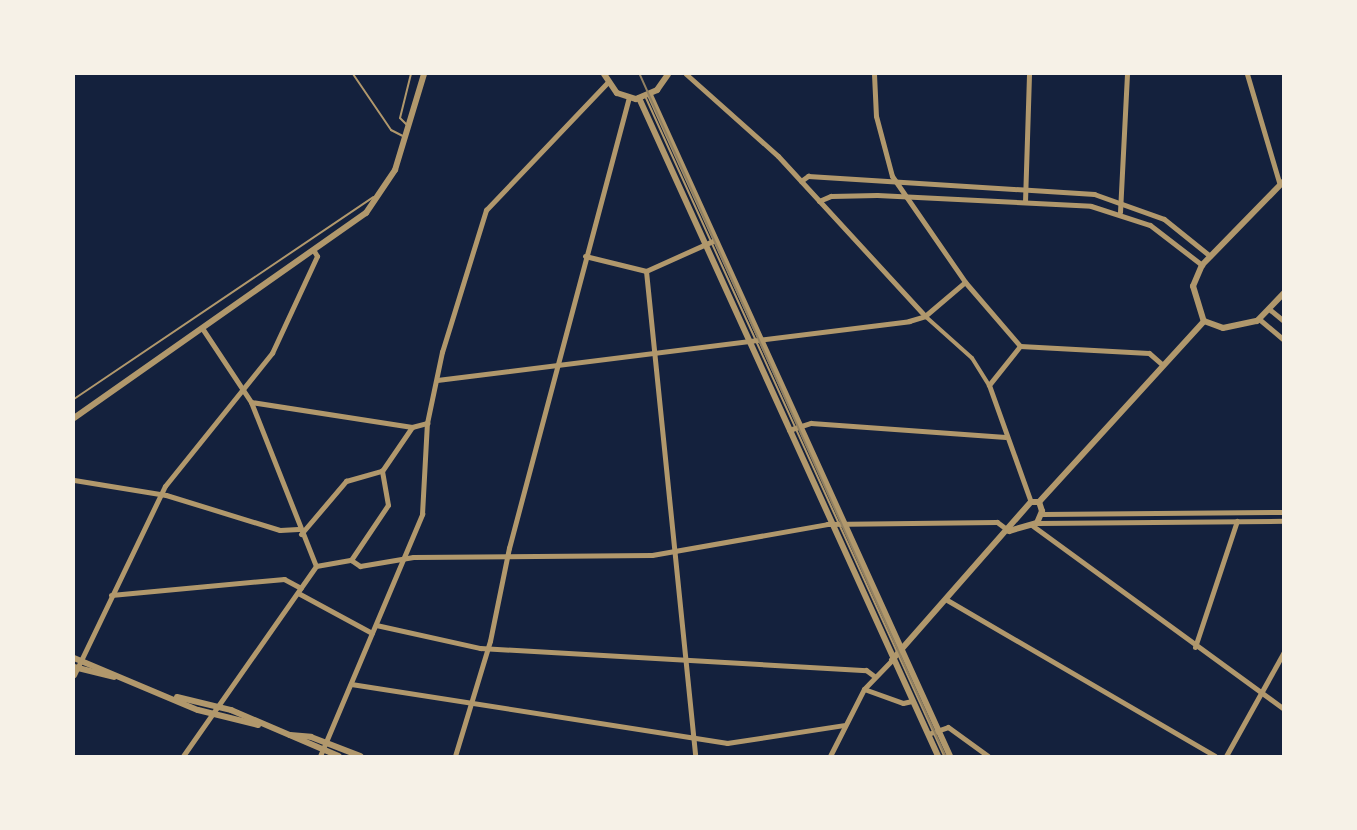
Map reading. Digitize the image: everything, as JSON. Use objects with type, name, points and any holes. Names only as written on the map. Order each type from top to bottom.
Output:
[{"type":"street","points":[[74,418],[358,220],[381,193],[407,138],[424,74]]},
{"type":"street","points":[[604,74],[607,83],[629,98],[645,97],[668,74]]},
{"type":"street","points":[[686,74],[801,181],[925,316],[972,358],[989,385],[1005,437],[1031,502]]},
{"type":"street","points":[[874,74],[881,142],[897,184],[965,282],[1020,346],[1149,353],[1163,365]]},
{"type":"street","points":[[1025,202],[1029,74]]},
{"type":"street","points":[[1120,212],[1127,74]]},
{"type":"street","points":[[1204,321],[1193,296],[1202,265],[1282,182],[1247,74]]},
{"type":"street","points":[[321,754],[404,559],[426,497],[428,423],[437,380],[486,210],[607,83]]},
{"type":"street","points":[[645,97],[838,523],[892,660],[912,701],[950,756]]},
{"type":"street","points":[[645,97],[794,428],[899,652],[933,731],[938,756]]},
{"type":"street","points":[[455,756],[488,648],[507,555],[629,98]]},
{"type":"street","points":[[801,181],[808,176],[897,184],[1026,190],[1122,201],[1164,219],[1210,256]]},
{"type":"street","points":[[819,201],[837,195],[904,197],[1025,202],[1120,212],[1166,234],[1202,265]]},
{"type":"street","points":[[585,256],[646,271],[710,242]]},
{"type":"street","points":[[74,675],[77,659],[160,494],[272,353],[317,256],[314,251]]},
{"type":"street","points":[[646,271],[695,756]]},
{"type":"street","points":[[437,380],[755,341],[925,316],[965,282]]},
{"type":"street","points":[[1204,321],[1236,329],[1259,319],[1284,293]]},
{"type":"street","points":[[1269,309],[1284,321]]},
{"type":"street","points":[[1259,319],[1284,340]]},
{"type":"street","points":[[830,756],[844,725],[874,676],[892,660],[947,600],[1009,531],[1031,502],[1039,502],[1204,321]]},
{"type":"street","points":[[202,328],[251,402],[300,531],[316,566]]},
{"type":"street","points":[[989,385],[1020,346]]},
{"type":"street","points":[[251,402],[340,420],[412,427],[428,423]]},
{"type":"street","points":[[300,531],[346,481],[382,471],[412,427]]},
{"type":"street","points":[[794,428],[1005,437]]},
{"type":"street","points":[[351,560],[388,505],[382,471]]},
{"type":"street","points":[[74,480],[160,494],[280,530],[300,531]]},
{"type":"street","points":[[1035,524],[1042,514],[1039,502]]},
{"type":"street","points":[[1042,514],[1284,512]]},
{"type":"street","points":[[1195,647],[1237,522],[1237,513]]},
{"type":"street","points":[[1016,519],[1022,526]]},
{"type":"street","points":[[1009,531],[1035,524],[1284,521]]},
{"type":"street","points":[[183,756],[316,566],[351,560],[360,566],[404,559],[674,551],[838,523],[997,522],[1009,531]]},
{"type":"street","points":[[1035,524],[1195,647],[1284,709]]},
{"type":"street","points":[[111,595],[284,579],[372,633]]},
{"type":"street","points":[[947,600],[1215,756]]},
{"type":"street","points":[[375,626],[488,648],[866,670],[874,676]]},
{"type":"street","points":[[1226,756],[1284,652]]},
{"type":"street","points":[[77,659],[115,677]]},
{"type":"street","points":[[75,668],[115,677],[174,696],[219,706],[288,735],[321,754],[339,756]]},
{"type":"street","points":[[351,684],[471,706],[693,739],[757,741],[829,723],[844,725]]},
{"type":"street","points":[[864,689],[903,703],[912,701]]},
{"type":"street","points":[[174,696],[213,715],[258,724]]},
{"type":"street","points":[[933,731],[948,727],[988,756]]},
{"type":"street","points":[[288,735],[327,742],[360,756]]},
{"type":"lane","points":[[353,74],[391,130],[407,138]]},
{"type":"lane","points":[[410,128],[400,118],[411,74]]},
{"type":"lane","points":[[74,399],[331,221],[381,193]]},
{"type":"lane","points":[[933,731],[944,756]]},
{"type":"tram line","points":[[640,74],[946,756]]}]
